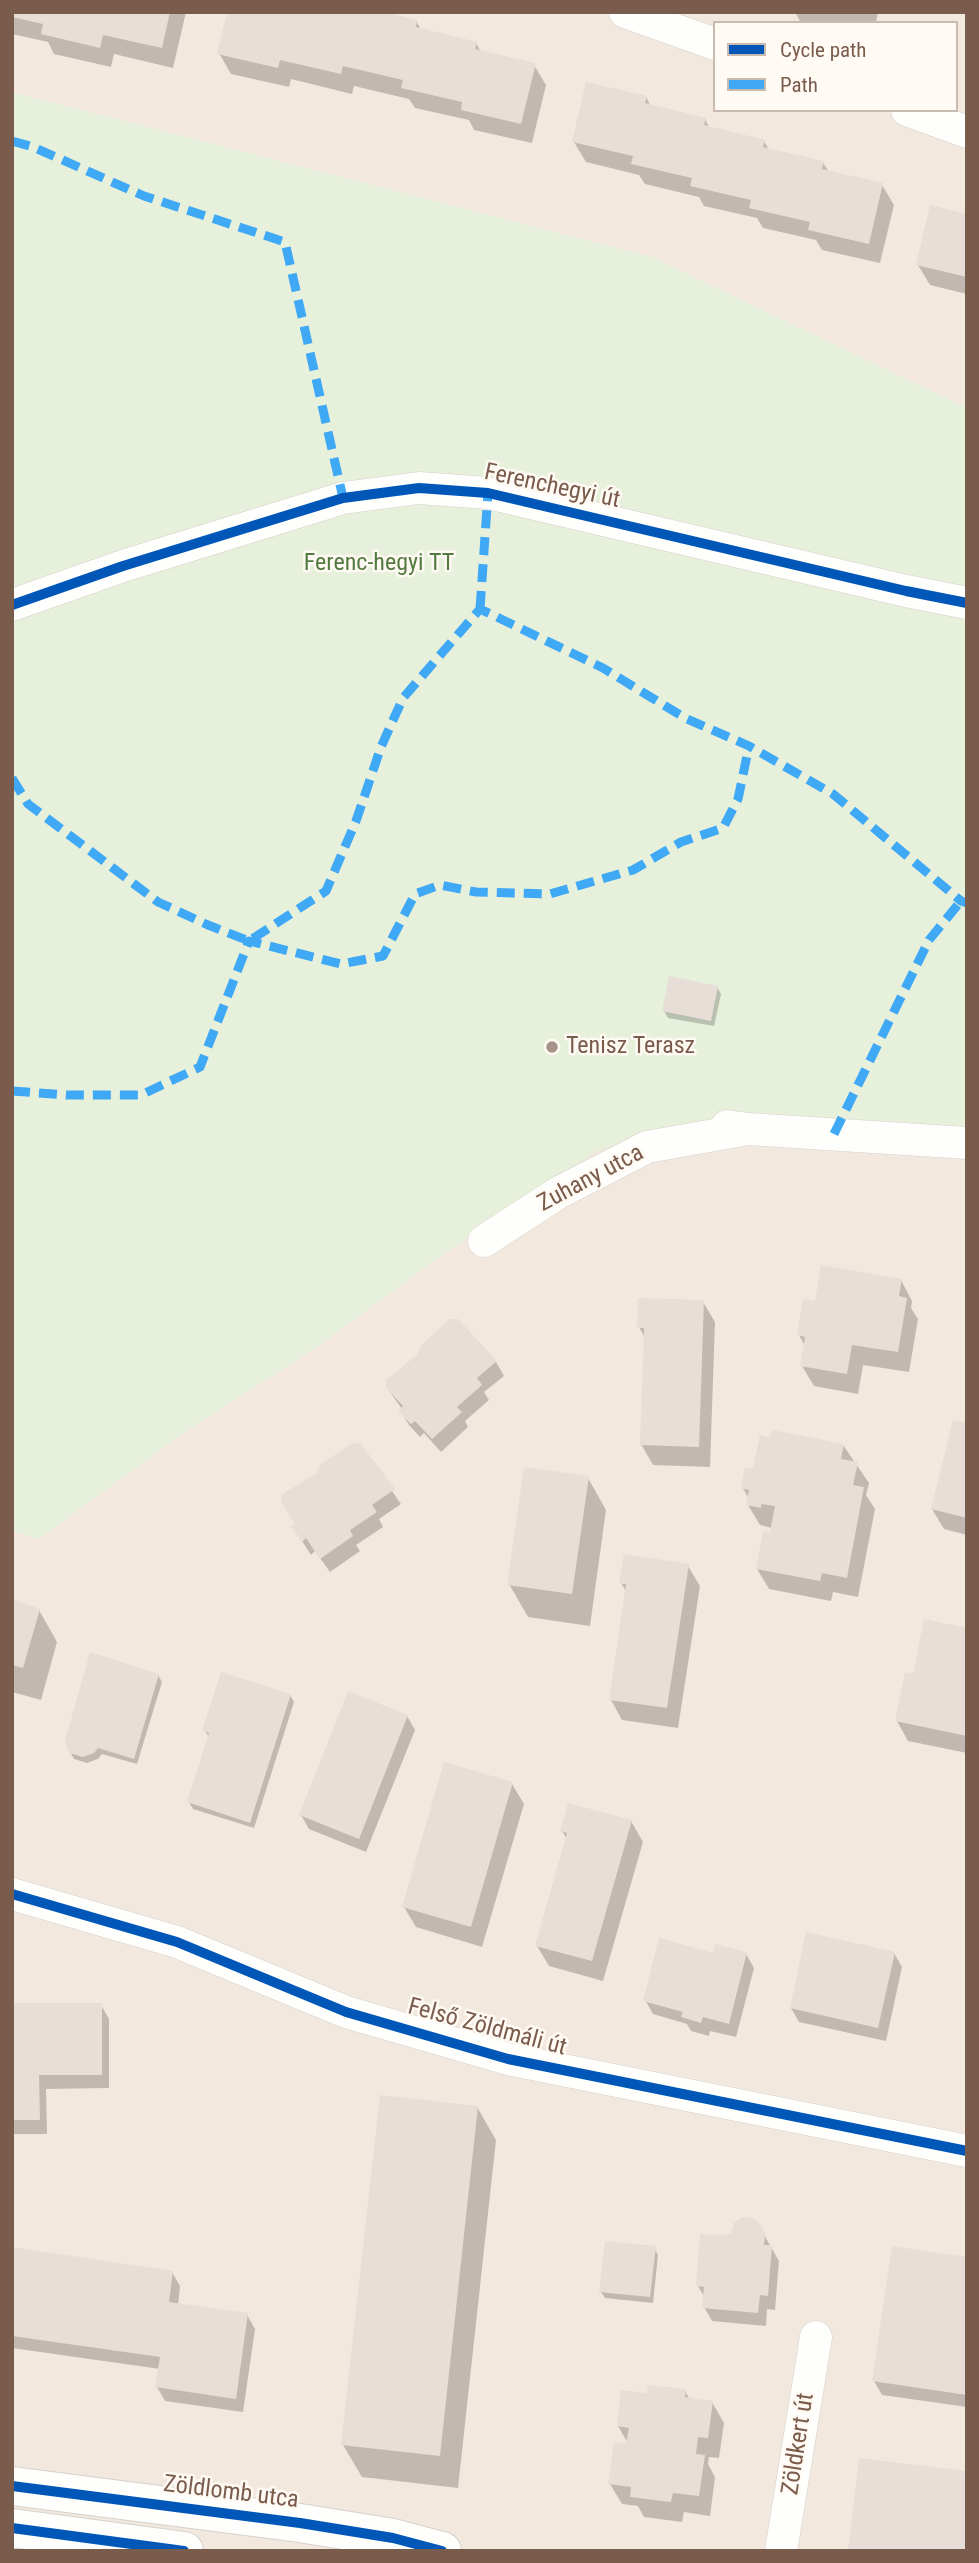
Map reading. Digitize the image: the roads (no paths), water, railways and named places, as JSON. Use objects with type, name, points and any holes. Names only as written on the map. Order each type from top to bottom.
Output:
[{"type":"street","points":[[625,12],[713,43]]},
{"type":"street","points":[[912,112],[967,132]]},
{"type":"street","name":"Ferenchegyi út","points":[[12,605],[123,566],[343,498],[419,488],[488,493],[967,603]]},
{"type":"street","name":"Zuhany utca","points":[[702,1121],[748,1129],[967,1143]]},
{"type":"street","name":"Zuhany utca","points":[[484,1241],[558,1193],[648,1147],[748,1129]]},
{"type":"street","name":"Felső Zöldmáli út","points":[[12,1894],[177,1942],[346,2012],[508,2059],[967,2151]]},
{"type":"street","name":"Zöldkert út","points":[[781,2551],[816,2337]]},
{"type":"street","name":"Zöldlomb utca","points":[[12,2486],[314,2525],[393,2538],[442,2551]]},
{"type":"street","points":[[12,2528],[184,2551]]},
{"type":"place","name":"Tenisz Terasz","points":[[552,1047]]},
{"type":"park label","name":"Ferenc-hegyi TT","points":[[379,564]]}]
